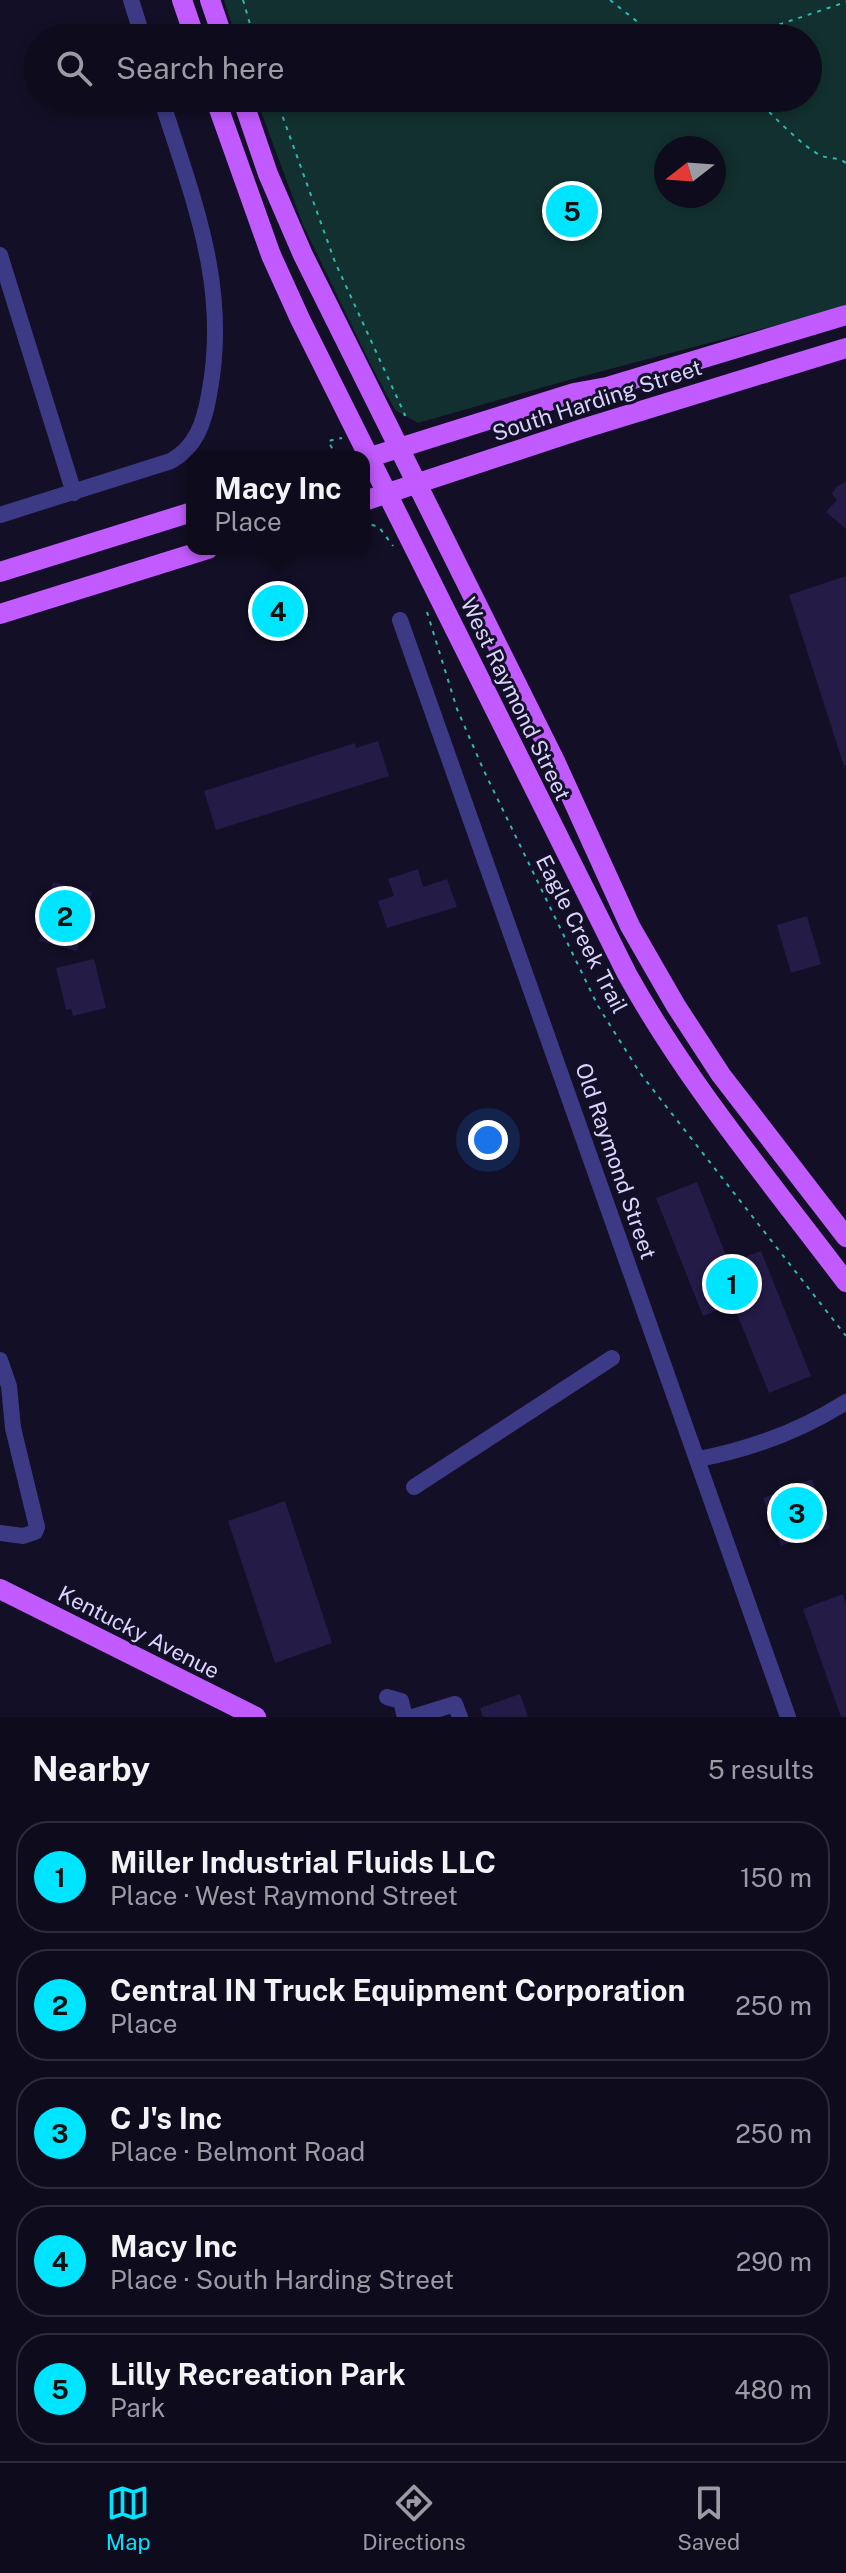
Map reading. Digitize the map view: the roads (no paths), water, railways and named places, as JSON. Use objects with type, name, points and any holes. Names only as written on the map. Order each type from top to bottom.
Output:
[{"type":"main road","points":[[182,0],[190,24]]},
{"type":"main road","points":[[210,0],[218,24]]},
{"type":"main road","name":"West Raymond Street","points":[[220,112],[271,255],[363,451]]},
{"type":"main road","name":"West Raymond Street","points":[[247,112],[285,217],[555,761],[647,958],[721,1075],[846,1237]]},
{"type":"main road","name":"South Harding Street","points":[[370,457],[574,393],[607,387],[846,315]]},
{"type":"main road","name":"South Harding Street","points":[[370,499],[846,348]]},
{"type":"main road","points":[[681,364],[687,397]]},
{"type":"main road","name":"West Raymond Street","points":[[370,465],[644,1003],[710,1105],[846,1282]]},
{"type":"main road","points":[[0,572],[186,514]]},
{"type":"main road","points":[[0,614],[189,555]]},
{"type":"main road","name":"Kentucky Avenue","points":[[0,1589],[256,1717]]},
{"type":"street","points":[[131,0],[139,24]]},
{"type":"street","points":[[0,515],[162,465],[178,457],[196,437],[208,404],[217,335],[214,285],[204,236],[165,112]]},
{"type":"street","points":[[0,255],[74,493]]},
{"type":"street","name":"Old Raymond Street","points":[[400,620],[788,1717]]},
{"type":"street","points":[[414,1487],[612,1358]]},
{"type":"street","points":[[0,1360],[9,1386],[6,1427],[37,1527],[35,1532],[23,1536],[0,1533]]},
{"type":"street","points":[[699,1459],[736,1452],[770,1440],[846,1402]]},
{"type":"street","points":[[387,1697],[401,1701],[405,1717]]},
{"type":"street","points":[[413,1717],[455,1704],[460,1717]]},
{"type":"place","name":"Lilly Recreation Park","points":[[572,211]]},
{"type":"place","name":"Macy Inc","points":[[278,611]]},
{"type":"place","name":"Central IN Truck Equipment Corporation","points":[[65,916]]},
{"type":"place","name":"Miller Industrial Fluids LLC","points":[[732,1284]]},
{"type":"place","name":"C J's Inc","points":[[797,1513]]}]
